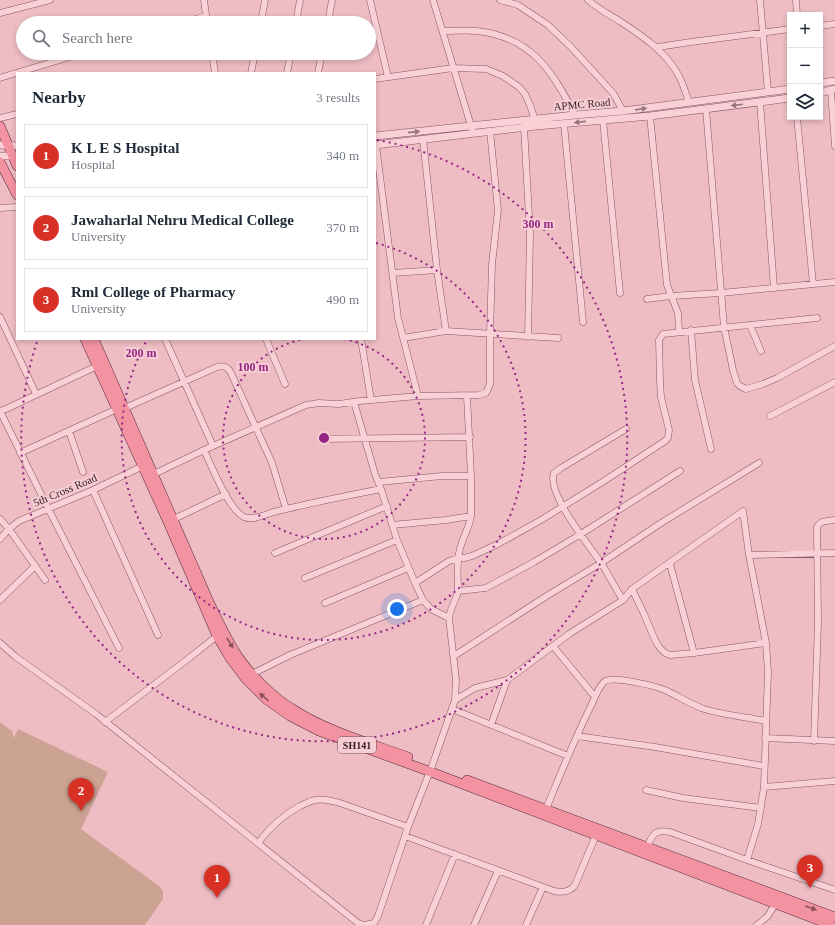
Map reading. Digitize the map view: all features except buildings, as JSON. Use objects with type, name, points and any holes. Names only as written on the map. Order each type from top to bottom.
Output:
[{"type":"main road","points":[[0,126],[15,156]]},
{"type":"main road","points":[[0,162],[16,193]]},
{"type":"main road","name":"SH141","points":[[85,340],[121,409]]},
{"type":"main road","name":"SH141","points":[[94,340],[121,409],[146,464],[168,522],[217,636],[230,658],[245,678],[267,700],[290,716],[319,731],[431,768],[546,809],[835,917]]},
{"type":"main road","name":"SH141","points":[[146,464],[154,474],[224,634],[239,658],[252,674],[290,708],[321,724],[596,835],[831,925]]},
{"type":"street","points":[[0,13],[50,0]]},
{"type":"street","points":[[204,0],[206,16]]},
{"type":"street","points":[[262,16],[265,0]]},
{"type":"street","points":[[297,16],[300,0]]},
{"type":"street","points":[[329,16],[332,0]]},
{"type":"street","points":[[370,0],[374,16]]},
{"type":"street","points":[[433,0],[472,129]]},
{"type":"street","points":[[500,0],[518,5],[548,25],[570,46],[613,93],[623,111]]},
{"type":"street","points":[[588,0],[658,47],[680,77],[689,102]]},
{"type":"street","points":[[760,0],[768,92]]},
{"type":"street","points":[[796,0],[797,12]]},
{"type":"street","points":[[823,26],[835,24]]},
{"type":"street","points":[[376,27],[388,77]]},
{"type":"street","points":[[658,47],[787,29]]},
{"type":"street","points":[[443,31],[476,31],[493,34],[503,36],[523,46],[546,68],[561,88],[575,114]]},
{"type":"street","points":[[20,72],[60,60]]},
{"type":"street","points":[[213,60],[215,72]]},
{"type":"street","points":[[250,72],[253,60]]},
{"type":"street","points":[[287,72],[290,60]]},
{"type":"street","points":[[318,72],[321,60]]},
{"type":"street","points":[[376,79],[454,68],[486,69],[514,82],[525,94],[535,120]]},
{"type":"street","points":[[0,78],[16,73]]},
{"type":"street","points":[[823,83],[835,81]]},
{"type":"street","name":"APMC Road","points":[[376,145],[423,139],[472,129],[575,114],[623,111],[787,89]]},
{"type":"street","points":[[823,92],[833,90],[835,146]]},
{"type":"street","name":"APMC Road","points":[[376,136],[472,129],[490,131],[650,116],[787,98]]},
{"type":"street","points":[[760,102],[774,288]]},
{"type":"street","points":[[706,109],[724,327],[737,383],[746,388],[763,384],[777,378],[835,346]]},
{"type":"street","points":[[0,118],[16,114]]},
{"type":"street","points":[[650,116],[667,285],[678,313],[680,331]]},
{"type":"street","points":[[603,120],[620,293]]},
{"type":"street","points":[[797,120],[813,284]]},
{"type":"street","points":[[564,124],[583,322]]},
{"type":"street","points":[[524,127],[530,234],[528,337]]},
{"type":"street","points":[[154,474],[306,405],[319,403],[339,404],[418,396],[466,396],[486,393],[490,384],[492,264],[498,210],[490,131]]},
{"type":"street","points":[[423,139],[437,270],[446,331]]},
{"type":"street","points":[[376,145],[398,318],[418,396]]},
{"type":"street","points":[[0,156],[15,156]]},
{"type":"street","points":[[0,208],[16,207]]},
{"type":"street","points":[[393,273],[437,270]]},
{"type":"street","points":[[647,299],[835,282]]},
{"type":"street","points":[[0,317],[36,394]]},
{"type":"street","points":[[415,583],[449,561],[472,556],[498,544],[541,520],[610,478],[668,438],[669,425],[660,389],[659,340],[663,334],[680,331],[817,318]]},
{"type":"street","points":[[750,325],[761,351]]},
{"type":"street","points":[[691,330],[695,380],[711,449]]},
{"type":"street","points":[[403,338],[446,331],[558,338]]},
{"type":"street","points":[[164,340],[213,446]]},
{"type":"street","points":[[266,340],[285,384]]},
{"type":"street","points":[[361,340],[371,400]]},
{"type":"street","points":[[98,366],[0,411],[118,648]]},
{"type":"street","points":[[20,453],[217,367],[224,366],[228,368],[231,373],[272,463],[286,509]]},
{"type":"street","points":[[770,416],[835,382]]},
{"type":"street","points":[[0,643],[105,722],[358,923],[364,925],[374,923],[378,916],[408,827],[455,700],[456,680],[450,612],[456,600],[458,591],[458,558],[460,548],[470,527],[471,516],[470,436],[466,396]]},
{"type":"street","points":[[354,402],[375,474],[408,568],[423,600],[431,609],[450,618]]},
{"type":"street","points":[[623,600],[601,563],[562,506],[554,487],[552,477],[554,473],[626,429]]},
{"type":"street","points":[[69,431],[83,472]]},
{"type":"street","points":[[324,439],[470,436]]},
{"type":"street","points":[[204,450],[226,494],[235,508],[244,517],[251,518],[381,489]]},
{"type":"street","points":[[454,656],[545,597],[601,563],[661,523],[759,463]]},
{"type":"street","name":"5th Cross Road","points":[[0,539],[19,521],[93,490],[146,464]]},
{"type":"street","points":[[458,591],[486,588],[581,534],[680,471]]},
{"type":"street","points":[[379,482],[442,476],[471,476]]},
{"type":"street","points":[[93,490],[158,635]]},
{"type":"street","points":[[174,519],[226,494]]},
{"type":"street","points":[[276,553],[387,506]]},
{"type":"street","points":[[455,700],[475,688],[507,680],[553,646],[623,600],[632,589],[670,564],[742,511],[766,643],[768,672],[764,787],[761,808],[747,860]]},
{"type":"street","points":[[392,525],[471,516]]},
{"type":"street","points":[[0,519],[46,580]]},
{"type":"street","points":[[814,741],[818,638],[818,527],[820,523],[824,521],[835,520]]},
{"type":"street","points":[[305,578],[397,540]]},
{"type":"street","points":[[749,554],[835,553]]},
{"type":"street","points":[[670,564],[694,652]]},
{"type":"street","points":[[0,600],[35,566]]},
{"type":"street","points":[[325,603],[408,568]]},
{"type":"street","points":[[632,589],[660,648],[665,653],[670,655],[766,643]]},
{"type":"street","points":[[252,674],[290,655],[423,600]]},
{"type":"street","points":[[105,722],[217,636]]},
{"type":"street","points":[[553,646],[595,697]]},
{"type":"street","points":[[491,725],[507,680]]},
{"type":"street","points":[[546,809],[595,697],[604,682],[608,680],[623,680],[653,686],[703,708],[728,714],[766,720]]},
{"type":"street","points":[[452,709],[568,756]]},
{"type":"street","points":[[577,736],[655,747],[764,766]]},
{"type":"street","points":[[765,738],[835,741]]},
{"type":"street","points":[[764,787],[835,781]]},
{"type":"street","points":[[646,790],[682,798],[761,808]]},
{"type":"street","points":[[258,843],[268,829],[282,817],[292,810],[315,800],[340,803],[408,827]]},
{"type":"street","points":[[647,847],[651,836],[660,831],[665,831],[835,890]]},
{"type":"street","points":[[405,836],[498,871],[561,892],[572,890],[576,885],[596,835]]},
{"type":"street","points":[[426,925],[455,854]]},
{"type":"street","points":[[474,925],[498,871]]},
{"type":"street","points":[[526,925],[543,887]]},
{"type":"street","points":[[757,925],[767,917],[776,903]]},
{"type":"shaded area","points":[[0,722],[12,731],[14,738],[18,729],[108,772],[81,829],[159,886],[163,891],[163,899],[145,925],[0,925]]},
{"type":"place","name":"Jawaharlal Nehru Medical College","points":[[81,811]]},
{"type":"place","name":"Rml College of Pharmacy","points":[[810,888]]},
{"type":"place","name":"K L E S Hospital","points":[[217,898]]}]
